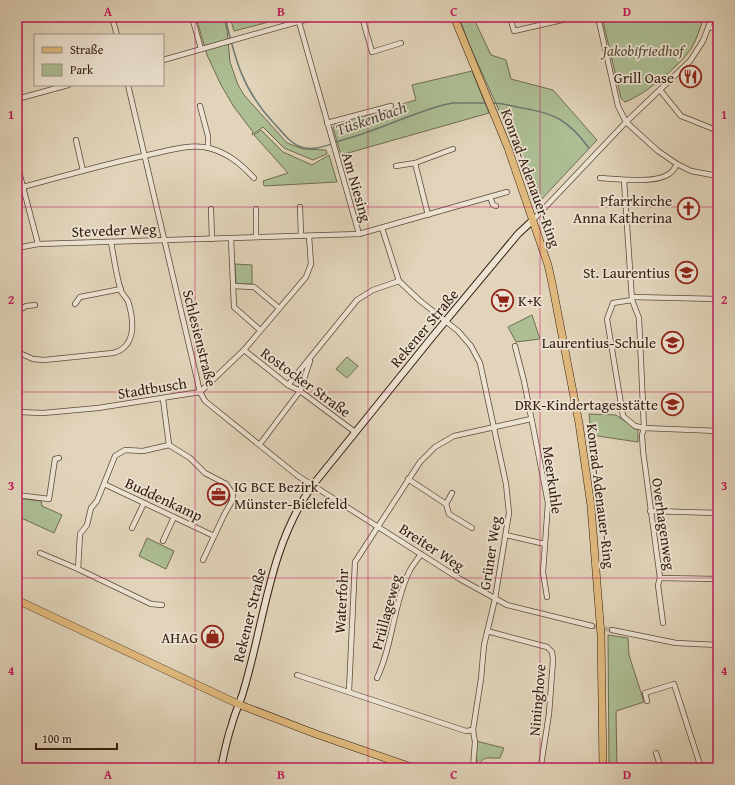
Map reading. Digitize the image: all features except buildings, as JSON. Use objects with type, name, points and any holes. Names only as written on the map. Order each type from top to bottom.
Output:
[{"type":"main road","name":"Konrad-Adenauer-Ring","points":[[454,17],[508,148],[533,220],[552,283],[580,429],[590,499],[598,574],[601,635],[602,768]]},
{"type":"main road","points":[[17,600],[238,704],[316,734],[414,768]]},
{"type":"street","points":[[112,17],[117,34]]},
{"type":"street","points":[[192,17],[201,49]]},
{"type":"street","points":[[164,60],[316,17]]},
{"type":"street","points":[[362,17],[372,52],[401,43]]},
{"type":"street","points":[[510,17],[514,31],[575,17]]},
{"type":"street","points":[[598,17],[618,106],[626,122],[658,151],[677,164],[691,171],[718,176]]},
{"type":"street","name":"Rekener Straße","points":[[221,768],[238,704],[244,690],[274,568],[287,529],[298,506],[355,432],[518,234],[626,122],[696,54],[709,27],[712,17]]},
{"type":"street","name":"Am Niesing","points":[[299,22],[330,136],[359,234]]},
{"type":"street","points":[[709,27],[718,29]]},
{"type":"street","points":[[17,99],[64,86]]},
{"type":"street","name":"Schlesienstraße","points":[[128,86],[166,240],[178,304],[200,392],[204,401],[312,486]]},
{"type":"street","points":[[660,90],[681,116],[716,130],[718,138]]},
{"type":"street","points":[[200,106],[208,136],[208,148]]},
{"type":"street","points":[[327,123],[391,106]]},
{"type":"street","points":[[76,140],[83,171]]},
{"type":"street","points":[[23,187],[145,155],[185,147],[208,148],[233,158],[254,178]]},
{"type":"street","points":[[396,166],[415,163],[453,149]]},
{"type":"street","points":[[415,163],[428,215]]},
{"type":"street","points":[[17,164],[19,177],[38,244]]},
{"type":"street","points":[[600,178],[624,180],[660,178],[670,174],[677,164]]},
{"type":"street","name":"Overhagenweg","points":[[624,180],[632,299],[639,318],[644,428],[642,435],[643,451],[660,578],[658,585],[664,623]]},
{"type":"street","name":"Steveder Weg","points":[[17,248],[38,244],[359,234],[507,192]]},
{"type":"street","points":[[490,197],[493,205],[496,206]]},
{"type":"street","points":[[300,207],[301,236]]},
{"type":"street","points":[[211,209],[212,239]]},
{"type":"street","points":[[256,209],[256,238]]},
{"type":"street","name":"Am Niesing","points":[[382,228],[399,281],[419,300],[446,320]]},
{"type":"street","name":"Stadtbusch","points":[[17,412],[43,414],[163,399],[200,392],[244,350],[310,270],[309,236]]},
{"type":"street","points":[[232,238],[234,307],[260,330]]},
{"type":"street","points":[[17,352],[39,360],[120,351],[131,339],[133,331],[128,301],[121,289],[111,242]]},
{"type":"street","points":[[288,385],[357,300],[373,290],[399,281]]},
{"type":"street","points":[[233,286],[254,287],[280,308]]},
{"type":"street","points":[[75,304],[80,298],[121,289]]},
{"type":"street","points":[[718,299],[632,299],[613,303],[607,319],[622,414],[628,421],[644,428],[718,431]]},
{"type":"street","points":[[17,312],[26,306],[35,305]]},
{"type":"street","name":"Grüner Weg","points":[[446,320],[471,346],[480,363],[495,426],[506,484],[509,513],[495,599],[484,644],[481,679],[473,730],[475,742],[472,768]]},
{"type":"street","name":"Meerkuhle","points":[[515,346],[520,363],[548,503],[543,572],[547,597]]},
{"type":"street","name":"Rostocker Straße","points":[[244,350],[288,385],[300,391],[355,432]]},
{"type":"street","points":[[260,444],[300,391],[312,357]]},
{"type":"street","points":[[163,399],[169,445]]},
{"type":"street","points":[[495,426],[531,419]]},
{"type":"street","name":"Waterfohr","points":[[349,691],[355,562],[408,479],[425,456],[442,442],[454,436],[495,426]]},
{"type":"street","name":"Buddenkamp","points":[[78,569],[78,547],[80,534],[86,525],[91,508],[97,501],[115,456],[119,452],[125,450],[143,451],[169,445],[190,458],[205,473],[226,484],[231,490],[232,501],[203,560]]},
{"type":"street","points":[[17,495],[49,499],[55,459],[59,458]]},
{"type":"street","points":[[408,479],[446,504],[449,514],[472,528]]},
{"type":"street","name":"Buddenkamp","points":[[104,484],[214,536]]},
{"type":"street","name":"Breiter Weg","points":[[312,486],[495,599],[507,605],[592,626]]},
{"type":"street","points":[[446,504],[452,493]]},
{"type":"street","points":[[132,528],[144,503]]},
{"type":"street","points":[[650,511],[718,513]]},
{"type":"street","points":[[163,541],[174,516]]},
{"type":"street","points":[[506,535],[545,544]]},
{"type":"street","points":[[40,553],[78,569],[151,604],[162,605]]},
{"type":"street","name":"Prüllageweg","points":[[377,678],[389,646],[401,594],[409,571],[421,554]]},
{"type":"street","points":[[660,578],[718,579]]},
{"type":"street","name":"Nininghove","points":[[487,630],[547,647],[552,652],[553,660],[545,750],[541,765],[536,768]]},
{"type":"street","points":[[612,630],[676,643],[718,645]]},
{"type":"street","points":[[297,674],[466,731],[473,730]]},
{"type":"street","points":[[647,701],[646,693],[674,684],[701,768]]},
{"type":"street","points":[[656,753],[661,768]]},
{"type":"green space","points":[[196,17],[224,17],[227,30],[230,62],[238,85],[244,95],[287,143],[303,149],[326,150],[327,154],[313,160],[284,148],[263,127],[252,135],[253,132],[234,107],[221,85],[207,55]]},
{"type":"green space","points":[[230,17],[288,17],[234,31]]},
{"type":"green space","points":[[459,17],[473,17],[491,55],[506,60],[511,79],[553,90],[597,140],[539,202],[532,199],[520,157],[469,44]]},
{"type":"green space","name":"Jakobifriedhof","points":[[602,17],[704,17],[691,49],[678,64],[652,86],[625,102],[621,98]]},
{"type":"green space","points":[[472,71],[489,113],[341,155],[333,128],[336,123],[388,108],[397,114],[399,105],[416,100],[412,85]]},
{"type":"green space","points":[[261,130],[283,152],[312,165],[329,155],[337,182],[264,186],[263,181],[288,173],[254,135]]},
{"type":"green space","points":[[235,264],[252,265],[252,284],[236,284]]},
{"type":"green space","points":[[532,315],[540,339],[516,342],[508,327]]},
{"type":"green space","points":[[347,357],[358,366],[347,378],[336,369]]},
{"type":"green space","points":[[589,414],[616,415],[638,430],[638,442],[591,435]]},
{"type":"green space","points":[[17,498],[41,501],[42,506],[62,515],[54,533],[17,516]]},
{"type":"green space","points":[[147,538],[174,551],[166,569],[139,556]]},
{"type":"green space","points":[[608,635],[628,638],[629,655],[644,702],[616,711],[617,768],[609,768]]},
{"type":"green space","points":[[476,741],[504,748],[500,758],[486,758],[477,768]]},
{"type":"waterway","name":"Tüskenbach","points":[[225,17],[236,60],[253,97],[285,136],[293,143],[301,147],[318,148],[443,105],[453,103],[486,103]]},
{"type":"waterway","name":"Tüskenbach","points":[[491,103],[534,110],[552,116],[568,125],[575,131],[589,148]]},
{"type":"tunnel","points":[[592,626],[612,630]]},
{"type":"place","name":"Grill Oase","points":[[690,77]]},
{"type":"place","name":"Pfarrkirche Anna Katherina","points":[[688,209]]},
{"type":"place","name":"St. Laurentius","points":[[686,272]]},
{"type":"place","name":"K+K","points":[[503,300]]},
{"type":"place","name":"Laurentius-Schule","points":[[672,342]]},
{"type":"place","name":"DRK-Kindertagesstätte","points":[[673,404]]},
{"type":"place","name":"IG BCE Bezirk Münster-Bielefeld","points":[[218,495]]},
{"type":"place","name":"AHAG","points":[[213,637]]}]
